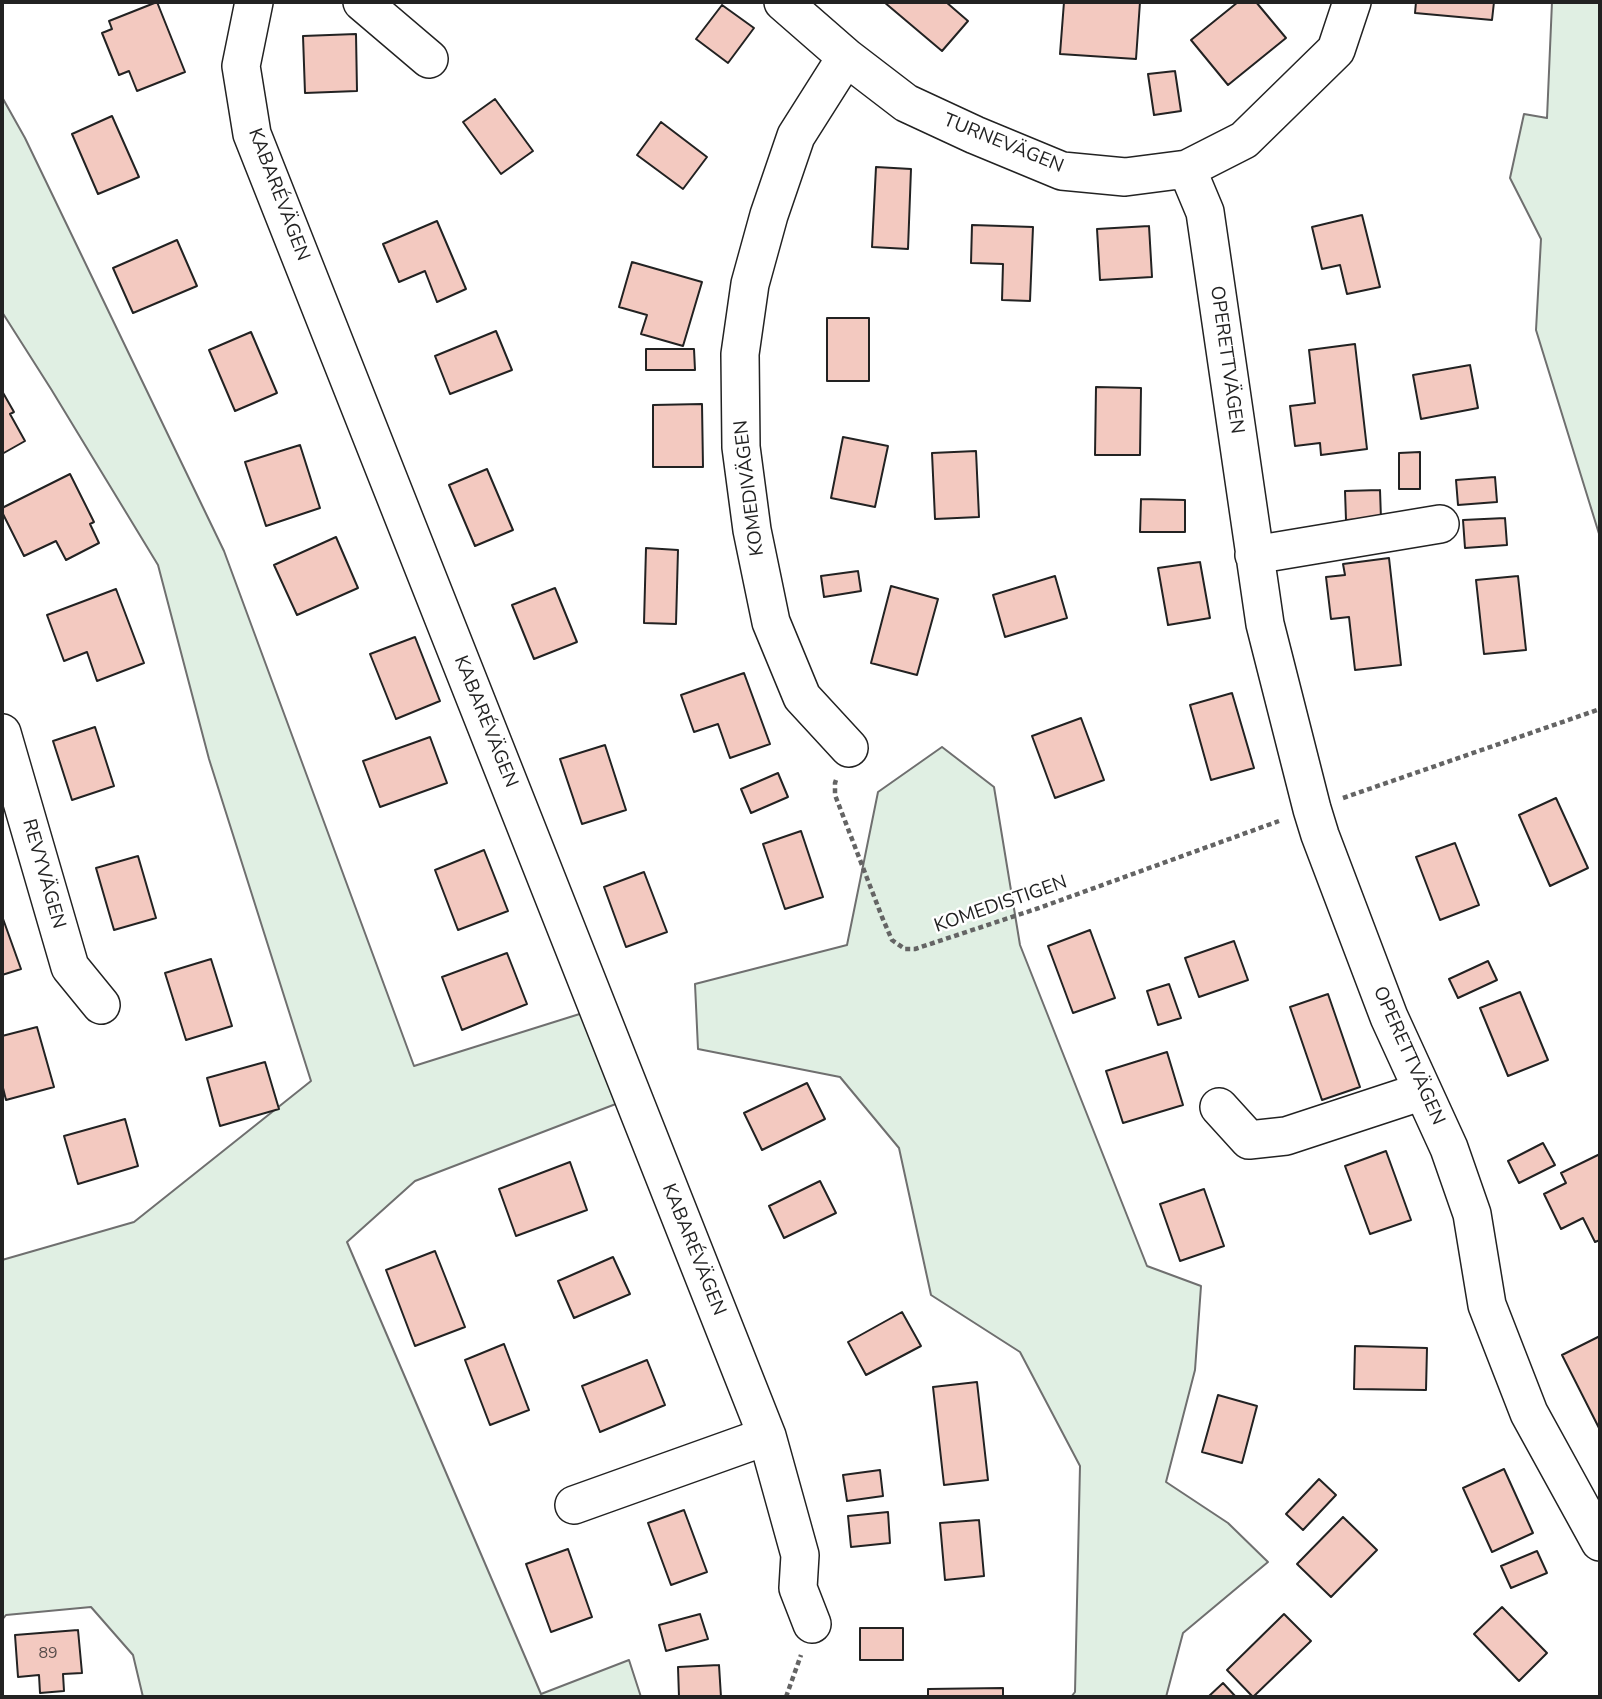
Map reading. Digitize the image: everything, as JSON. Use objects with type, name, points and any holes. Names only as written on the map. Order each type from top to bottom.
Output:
[{"type":"street","name":"KABARÉVÄGEN","points":[[254,2],[242,66],[252,134],[767,1436],[800,1555],[798,1588],[812,1624]]},
{"type":"street","points":[[362,2],[429,59]]},
{"type":"street","name":"TURNEVÄGEN","points":[[783,2],[846,57],[906,103],[1062,171],[1125,177],[1186,169],[1244,140],[1336,50],[1353,2]]},
{"type":"street","name":"KOMEDIVÄGEN","points":[[846,57],[796,136],[768,215],[750,284],[740,367],[741,447],[752,530],[771,622],[802,697],[849,748]]},
{"type":"street","name":"OPERETTVÄGEN","points":[[1186,169],[1205,212],[1265,624],[1312,808],[1389,1017],[1449,1148],[1472,1214],[1487,1305],[1529,1413],[1600,1542]]},
{"type":"street","points":[[1254,555],[1440,524]]},
{"type":"street","name":"REVYVÄGEN","points":[[2,733],[70,967],[101,1005]]},
{"type":"street","points":[[1219,1107],[1249,1140],[1286,1136],[1423,1091]]},
{"type":"street","points":[[575,1505],[767,1436]]},
{"type":"path","points":[[1312,808],[1600,709]]},
{"type":"path","name":"KOMEDISTIGEN","points":[[849,748],[835,783],[835,795],[892,940],[905,949],[915,949],[1040,908],[1312,808]]},
{"type":"path","points":[[786,1697],[812,1624]]},
{"type":"green space","points":[[1552,2],[1600,2],[1600,537],[1536,330],[1541,239],[1510,178],[1524,114],[1547,118]]},
{"type":"green space","points":[[2,97],[25,138],[224,551],[414,1066],[586,1012],[621,1102],[415,1181],[347,1242],[541,1694],[629,1660],[641,1697],[143,1697],[133,1655],[91,1607],[6,1615],[2,1620],[2,1260],[134,1222],[311,1081],[209,759],[158,565],[2,312]]},
{"type":"green space","points":[[942,747],[994,787],[1020,945],[1147,1266],[1201,1286],[1195,1370],[1166,1482],[1228,1523],[1268,1562],[1183,1633],[1166,1697],[1071,1697],[1075,1692],[1080,1466],[1020,1352],[931,1295],[899,1148],[840,1077],[698,1049],[695,984],[847,945],[878,792]]},
{"type":"building","points":[[157,2],[185,72],[137,91],[129,71],[119,75],[102,33],[112,29],[109,21]]},
{"type":"building","points":[[884,2],[946,2],[968,21],[942,51]]},
{"type":"building","points":[[1064,2],[1140,2],[1136,59],[1060,54]]},
{"type":"building","points":[[1238,2],[1256,2],[1286,38],[1228,85],[1191,40]]},
{"type":"building","points":[[1416,2],[1494,2],[1492,20],[1415,13]]},
{"type":"building","points":[[722,5],[754,28],[728,63],[696,39]]},
{"type":"building","points":[[356,34],[357,91],[305,93],[303,36]]},
{"type":"building","points":[[1175,71],[1181,111],[1154,115],[1148,74]]},
{"type":"building","points":[[495,99],[533,151],[501,174],[463,122]]},
{"type":"building","points":[[112,116],[139,177],[98,194],[72,134]]},
{"type":"building","points":[[661,122],[707,157],[683,189],[637,155]]},
{"type":"building","points":[[876,167],[911,169],[908,249],[872,247]]},
{"type":"building","points":[[1362,215],[1380,287],[1347,294],[1340,265],[1322,269],[1312,227]]},
{"type":"building","points":[[437,221],[466,289],[437,302],[425,271],[399,282],[383,244]]},
{"type":"building","points":[[972,225],[1033,227],[1030,301],[1002,300],[1003,264],[971,263]]},
{"type":"building","points":[[1149,226],[1152,277],[1100,280],[1097,229]]},
{"type":"building","points":[[177,240],[197,286],[133,313],[113,268]]},
{"type":"building","points":[[632,262],[702,282],[683,346],[641,334],[647,315],[619,307]]},
{"type":"building","points":[[827,318],[869,318],[869,381],[827,381]]},
{"type":"building","points":[[496,331],[512,370],[450,394],[435,356]]},
{"type":"building","points":[[251,332],[277,393],[235,411],[209,350]]},
{"type":"building","points":[[1355,344],[1367,449],[1321,455],[1320,443],[1295,446],[1290,406],[1315,403],[1309,350]]},
{"type":"building","points":[[646,349],[694,349],[695,370],[646,370]]},
{"type":"building","points":[[1470,365],[1478,408],[1421,419],[1413,375]]},
{"type":"building","points":[[1096,387],[1141,388],[1140,455],[1095,455]]},
{"type":"building","points":[[2,391],[14,412],[10,414],[25,441],[2,454]]},
{"type":"building","points":[[702,404],[703,467],[653,467],[653,405]]},
{"type":"building","points":[[843,437],[888,446],[875,507],[831,498]]},
{"type":"building","points":[[300,445],[320,508],[266,526],[245,462]]},
{"type":"building","points":[[976,451],[979,517],[935,519],[932,453]]},
{"type":"building","points":[[1420,452],[1420,489],[1399,489],[1399,453]]},
{"type":"building","points":[[487,469],[513,530],[475,546],[449,485]]},
{"type":"building","points":[[70,474],[94,522],[90,524],[99,543],[66,560],[56,541],[24,556],[2,508]]},
{"type":"building","points":[[1495,477],[1497,502],[1458,505],[1456,480]]},
{"type":"building","points":[[1380,490],[1381,519],[1346,520],[1345,491]]},
{"type":"building","points":[[1141,499],[1185,500],[1185,532],[1140,532]]},
{"type":"building","points":[[1505,518],[1507,545],[1465,548],[1463,520]]},
{"type":"building","points":[[336,537],[358,588],[297,615],[274,565]]},
{"type":"building","points":[[646,548],[678,550],[676,624],[644,623]]},
{"type":"building","points":[[1389,558],[1401,665],[1355,670],[1349,617],[1331,619],[1326,577],[1345,575],[1343,564]]},
{"type":"building","points":[[1200,562],[1210,618],[1168,625],[1158,568]]},
{"type":"building","points":[[858,571],[861,591],[824,597],[821,576]]},
{"type":"building","points":[[1055,576],[1067,618],[1005,637],[993,595]]},
{"type":"building","points":[[1518,576],[1526,650],[1484,654],[1476,580]]},
{"type":"building","points":[[891,586],[938,599],[917,675],[871,663]]},
{"type":"building","points":[[555,588],[577,642],[534,659],[512,605]]},
{"type":"building","points":[[116,589],[144,663],[97,681],[87,652],[64,661],[47,615]]},
{"type":"building","points":[[415,637],[440,701],[396,719],[370,654]]},
{"type":"building","points":[[744,673],[770,744],[730,758],[718,724],[694,732],[681,695]]},
{"type":"building","points":[[1232,693],[1254,768],[1211,780],[1190,705]]},
{"type":"building","points":[[1081,718],[1104,780],[1055,798],[1032,736]]},
{"type":"building","points":[[95,727],[114,786],[72,800],[53,741]]},
{"type":"building","points":[[430,737],[447,783],[380,807],[363,761]]},
{"type":"building","points":[[605,745],[626,810],[582,824],[560,759]]},
{"type":"building","points":[[778,773],[788,797],[751,813],[741,789]]},
{"type":"building","points":[[1556,798],[1588,868],[1550,886],[1519,815]]},
{"type":"building","points":[[801,831],[823,897],[785,909],[763,844]]},
{"type":"building","points":[[1455,843],[1479,905],[1440,920],[1416,857]]},
{"type":"building","points":[[484,850],[508,911],[458,930],[435,870]]},
{"type":"building","points":[[138,856],[156,918],[114,930],[96,868]]},
{"type":"building","points":[[644,872],[667,932],[626,947],[604,887]]},
{"type":"building","points":[[2,916],[21,969],[2,975]]},
{"type":"building","points":[[1090,930],[1115,998],[1073,1013],[1048,946]]},
{"type":"building","points":[[1234,941],[1248,980],[1199,997],[1185,958]]},
{"type":"building","points":[[507,953],[527,1004],[462,1030],[442,977]]},
{"type":"building","points":[[211,959],[232,1026],[186,1040],[165,973]]},
{"type":"building","points":[[1488,961],[1497,980],[1458,998],[1449,979]]},
{"type":"building","points":[[1169,984],[1181,1018],[1158,1025],[1147,991]]},
{"type":"building","points":[[1520,992],[1548,1060],[1508,1076],[1480,1008]]},
{"type":"building","points":[[1328,994],[1360,1087],[1322,1100],[1290,1007]]},
{"type":"building","points":[[37,1027],[54,1087],[6,1100],[2,1084],[2,1036]]},
{"type":"building","points":[[1167,1052],[1183,1105],[1123,1123],[1106,1071]]},
{"type":"building","points":[[265,1062],[279,1109],[220,1126],[207,1078]]},
{"type":"building","points":[[807,1083],[825,1119],[762,1150],[744,1113]]},
{"type":"building","points":[[125,1119],[138,1166],[78,1184],[64,1136]]},
{"type":"building","points":[[1543,1143],[1555,1165],[1519,1183],[1508,1161]]},
{"type":"building","points":[[1386,1151],[1411,1220],[1370,1234],[1345,1166]]},
{"type":"building","points":[[1600,1154],[1600,1240],[1595,1242],[1583,1218],[1561,1229],[1544,1194],[1566,1183],[1561,1173]]},
{"type":"building","points":[[570,1162],[587,1210],[516,1236],[499,1189]]},
{"type":"building","points":[[820,1181],[836,1213],[784,1238],[769,1206]]},
{"type":"building","points":[[1204,1189],[1224,1246],[1180,1261],[1160,1204]]},
{"type":"building","points":[[435,1251],[465,1327],[415,1346],[386,1270]]},
{"type":"building","points":[[613,1257],[630,1294],[574,1318],[558,1281]]},
{"type":"building","points":[[902,1312],[921,1346],[866,1375],[848,1342]]},
{"type":"building","points":[[1600,1336],[1600,1430],[1562,1355]]},
{"type":"building","points":[[504,1344],[529,1410],[490,1425],[465,1360]]},
{"type":"building","points":[[1355,1346],[1427,1348],[1426,1390],[1354,1389]]},
{"type":"building","points":[[647,1360],[665,1405],[600,1432],[582,1386]]},
{"type":"building","points":[[977,1382],[988,1480],[944,1485],[933,1387]]},
{"type":"building","points":[[1218,1395],[1257,1406],[1242,1463],[1202,1452]]},
{"type":"building","points":[[1504,1469],[1533,1533],[1492,1552],[1463,1488]]},
{"type":"building","points":[[880,1470],[883,1496],[847,1501],[843,1475]]},
{"type":"building","points":[[1319,1479],[1336,1495],[1303,1530],[1286,1514]]},
{"type":"building","points":[[684,1510],[707,1572],[671,1585],[648,1523]]},
{"type":"building","points":[[888,1512],[890,1543],[851,1547],[848,1516]]},
{"type":"building","points":[[1343,1517],[1377,1550],[1331,1597],[1297,1564]]},
{"type":"building","points":[[979,1520],[984,1576],[945,1580],[940,1523]]},
{"type":"building","points":[[568,1549],[592,1617],[551,1632],[526,1564]]},
{"type":"building","points":[[1537,1551],[1547,1573],[1511,1588],[1501,1566]]},
{"type":"building","points":[[1502,1607],[1547,1653],[1519,1681],[1474,1634]]},
{"type":"building","points":[[700,1614],[708,1639],[666,1651],[659,1625]]},
{"type":"building","points":[[1284,1614],[1311,1641],[1253,1697],[1227,1670]]},
{"type":"building","points":[[860,1628],[903,1628],[903,1660],[860,1660]]},
{"type":"building","points":[[78,1630],[82,1673],[63,1674],[64,1691],[40,1693],[39,1675],[18,1677],[15,1635]]},
{"type":"building","points":[[719,1665],[721,1697],[679,1697],[678,1667]]},
{"type":"building","points":[[1223,1683],[1236,1697],[1208,1697]]},
{"type":"building","points":[[1003,1688],[1003,1697],[928,1697],[928,1689]]}]
